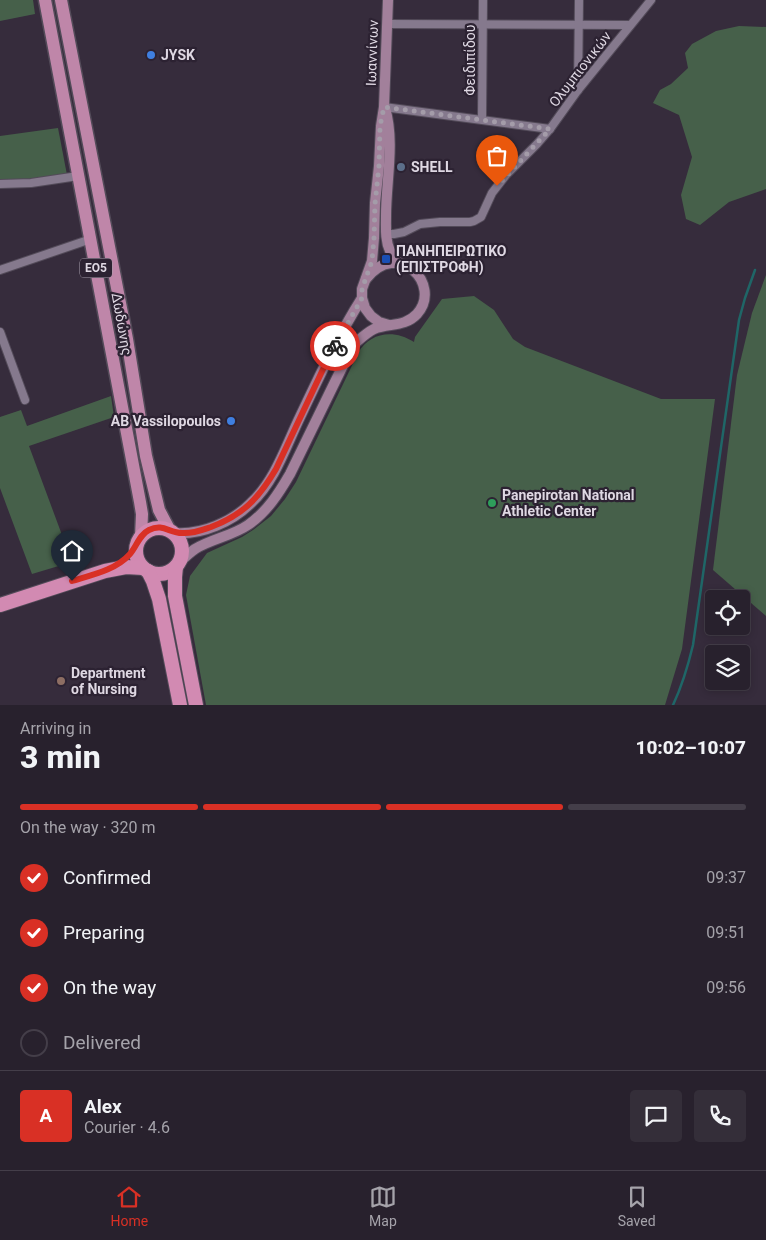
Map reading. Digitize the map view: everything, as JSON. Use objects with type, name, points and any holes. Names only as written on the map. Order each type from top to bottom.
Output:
[{"type":"highway","points":[[105,571],[124,560],[145,532],[157,527],[172,531]]},
{"type":"highway","name":"ΕΟ5","points":[[172,531],[179,538],[183,550],[174,587],[196,705]]},
{"type":"highway","name":"ΕΟ5","points":[[139,541],[137,557],[153,580],[159,599],[180,705]]},
{"type":"highway","points":[[0,605],[105,571],[126,567],[145,569],[154,574],[166,573],[178,565]]},
{"type":"main road","name":"Δωδώνης","points":[[45,0],[140,502],[142,520],[139,541]]},
{"type":"main road","name":"Δωδώνης","points":[[61,0],[126,330],[152,481],[159,510],[172,531]]},
{"type":"main road","name":"Ιωαννίνων","points":[[384,107],[388,0]]},
{"type":"main road","points":[[384,107],[389,125],[386,234],[390,252],[399,263]]},
{"type":"main road","points":[[366,279],[380,266],[389,263],[399,263],[409,267],[423,283],[425,294],[418,314],[410,321],[400,325],[379,322],[365,308],[362,298],[362,289],[373,252],[380,126],[384,107]]},
{"type":"main road","points":[[172,531],[192,533],[220,524],[240,512],[260,494],[276,469],[325,365],[362,298]]},
{"type":"main road","points":[[178,565],[196,548],[224,537],[259,517],[282,488],[290,474],[353,346],[365,334],[390,325]]},
{"type":"street","name":"Φειδιπίδου","points":[[482,120],[483,0]]},
{"type":"street","points":[[578,90],[579,0]]},
{"type":"street","name":"Ολυμπιονικών","points":[[386,234],[404,232],[420,224],[470,222],[478,219],[484,212],[497,186],[550,129],[578,90],[651,0]]},
{"type":"street","points":[[386,24],[630,25]]},
{"type":"street","points":[[384,107],[550,129]]},
{"type":"street","points":[[0,184],[31,183],[78,176]]},
{"type":"street","points":[[0,270],[90,239]]},
{"type":"street","points":[[0,332],[25,400]]},
{"type":"green space","points":[[0,0],[33,0],[35,14],[0,21]]},
{"type":"green space","points":[[739,26],[766,27],[766,189],[729,202],[700,225],[686,219],[681,195],[692,157],[679,115],[653,103],[660,90],[671,84],[688,68],[685,53],[692,44],[716,31]]},
{"type":"green space","points":[[58,128],[67,175],[0,181],[0,136]]},
{"type":"green space","points":[[766,275],[766,616],[750,602],[750,590],[736,590],[713,570],[737,375],[752,313]]},
{"type":"green space","name":"Panepirotan National Athletic Center","points":[[474,296],[494,310],[513,339],[525,347],[661,399],[715,399],[682,649],[665,705],[206,705],[186,595],[190,576],[207,553],[253,530],[271,516],[285,499],[296,482],[363,346],[376,337],[391,334],[414,342],[415,337],[442,299]]},
{"type":"green space","points":[[111,396],[114,417],[29,446],[72,562],[32,574],[0,488],[0,417],[21,410],[27,426]]},
{"type":"waterway","points":[[673,705],[693,645],[739,320],[755,270]]},
{"type":"way so far","points":[[335,346],[362,298],[362,289],[372,261],[380,126],[384,107],[550,129],[497,186]]},
{"type":"place","name":"JYSK","points":[[151,55]]},
{"type":"place","name":"SHELL","points":[[401,167]]},
{"type":"place","name":"ΠΑΝΗΠΕΙΡΩΤΙΚΟ (ΕΠΙΣΤΡΟΦΗ)","points":[[386,259]]},
{"type":"place","name":"AB Vassilopoulos","points":[[231,421]]},
{"type":"place","name":"Panepirotan National Athletic Center","points":[[492,503]]},
{"type":"place","name":"Department of Nursing","points":[[61,681]]},
{"type":"route","points":[[72,581],[105,571],[117,565],[130,554],[140,537],[151,529],[157,527],[170,529],[175,533],[183,534],[200,531],[220,524],[251,503],[260,494],[276,469],[335,346]]}]
